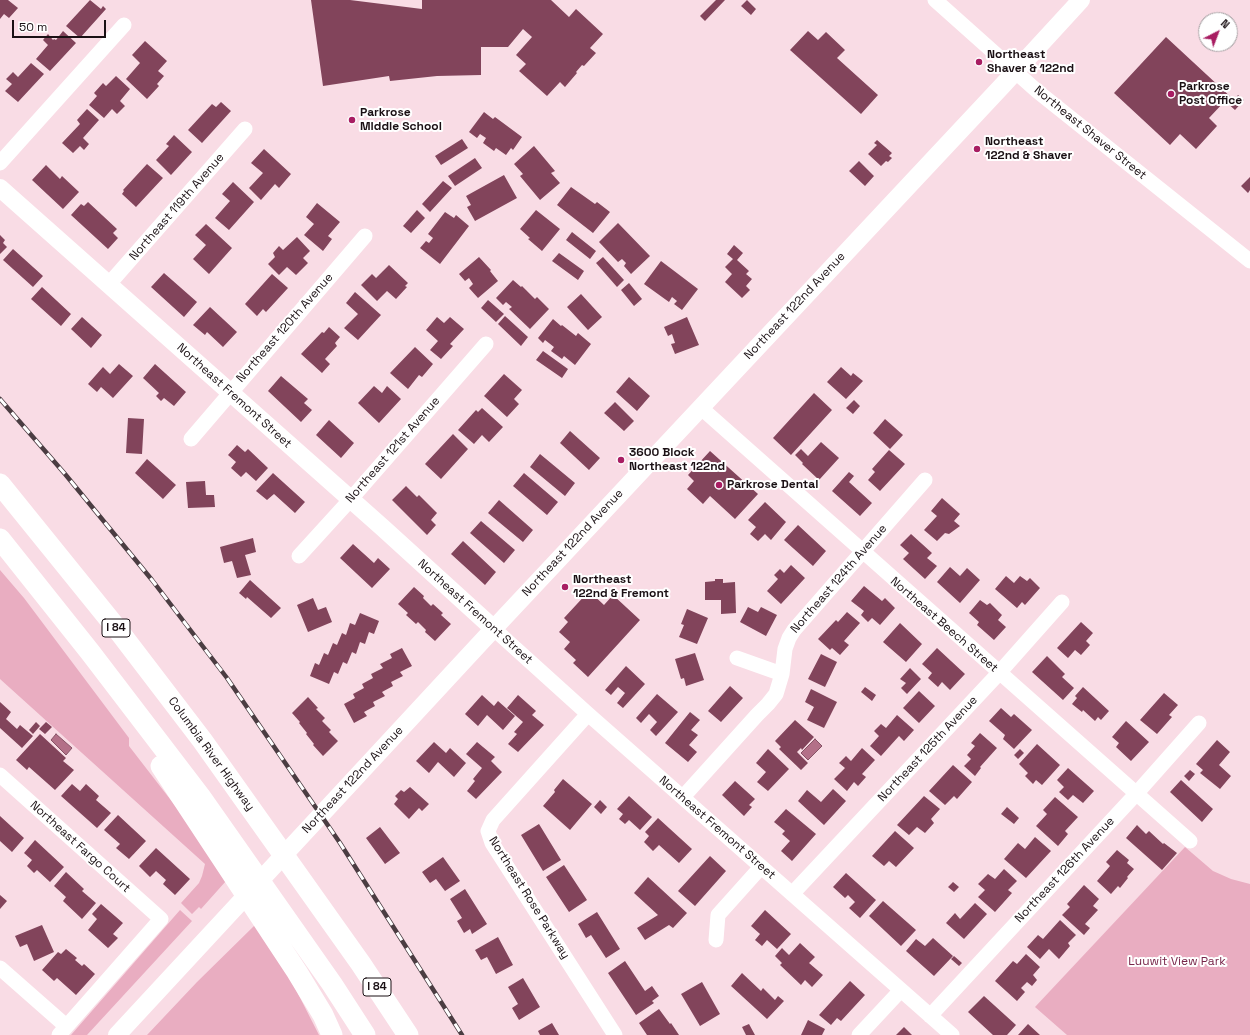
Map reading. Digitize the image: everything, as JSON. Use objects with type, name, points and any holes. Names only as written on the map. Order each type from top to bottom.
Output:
[{"type":"highway","name":"Columbia River Highway","points":[[0,484],[114,624],[179,709],[344,940],[408,1035]]},
{"type":"highway","points":[[0,539],[35,582],[163,768],[194,801],[315,960],[366,1035]]},
{"type":"highway","points":[[194,801],[323,1015],[332,1035]]},
{"type":"main road","name":"Northeast 122nd Avenue","points":[[117,1035],[494,628],[1080,0]]},
{"type":"main road","name":"Northeast Fremont Street","points":[[0,188],[494,628]]},
{"type":"street","name":"Northeast Shaver Street","points":[[934,0],[1014,72],[1250,261]]},
{"type":"street","points":[[0,164],[124,25]]},
{"type":"street","name":"Northeast 119th Avenue","points":[[109,284],[244,129]]},
{"type":"street","name":"Northeast 120th Avenue","points":[[191,439],[364,236]]},
{"type":"street","name":"Northeast 121st Avenue","points":[[298,556],[350,500],[486,344]]},
{"type":"street","name":"Northeast Beech Street","points":[[700,407],[1190,841]]},
{"type":"street","name":"Northeast 124th Avenue","points":[[683,797],[776,694],[782,674],[788,638],[794,630],[925,480]]},
{"type":"street","name":"Northeast 125th Avenue","points":[[792,894],[999,673],[1062,602]]},
{"type":"street","name":"Northeast Fremont Street","points":[[494,628],[588,714],[952,1035]]},
{"type":"street","points":[[737,658],[782,674]]},
{"type":"street","name":"Northeast Rose Parkway","points":[[588,714],[493,820],[488,831],[492,843],[615,1035]]},
{"type":"street","name":"Northeast 126th Avenue","points":[[930,1016],[1136,794],[1199,723]]},
{"type":"street","name":"Northeast Fargo Court","points":[[0,775],[161,919],[63,1031]]},
{"type":"street","points":[[716,940],[718,915],[761,867]]},
{"type":"street","points":[[0,968],[63,1031]]},
{"type":"street","points":[[859,1035],[901,990]]},
{"type":"green space","points":[[0,570],[24,598],[129,738],[129,746],[180,812],[226,881],[201,909],[199,907],[192,914],[181,903],[199,883],[205,864],[0,679]]},
{"type":"green space","name":"Luuwit View Park","points":[[1185,847],[1213,871],[1231,879],[1250,884],[1250,1035],[1067,1035],[1035,1007]]},
{"type":"green space","points":[[180,910],[192,921],[87,1035],[71,1035]]},
{"type":"green space","points":[[255,925],[290,978],[319,1035],[147,1035],[197,982]]},
{"type":"shaded area","points":[[56,734],[72,748],[66,755],[51,740]]},
{"type":"shaded area","points":[[815,739],[822,746],[808,760],[801,753]]},
{"type":"building","points":[[0,0],[8,0],[18,8],[9,18],[4,14],[0,19]]},
{"type":"building","points":[[90,0],[101,9],[103,6],[106,9],[80,38],[66,26]]},
{"type":"building","points":[[311,0],[350,0],[422,9],[422,0],[551,0],[569,17],[576,9],[603,34],[590,48],[596,53],[584,66],[582,65],[565,87],[560,82],[547,96],[519,71],[526,64],[516,55],[532,37],[523,29],[508,47],[481,47],[481,75],[437,76],[390,81],[389,76],[323,86]]},
{"type":"building","points":[[716,0],[725,0],[705,21],[700,16]]},
{"type":"building","points":[[747,0],[756,9],[751,15],[741,6]]},
{"type":"building","points":[[63,31],[76,43],[50,71],[36,59],[48,45],[43,40],[48,34],[53,40],[56,40]]},
{"type":"building","points":[[808,31],[818,40],[826,32],[845,50],[837,58],[878,95],[861,114],[790,50]]},
{"type":"building","name":"Parkrose Post Office","points":[[1166,37],[1234,100],[1238,95],[1244,100],[1235,110],[1225,101],[1209,118],[1217,126],[1196,149],[1180,134],[1170,145],[1114,93]]},
{"type":"building","points":[[145,41],[167,61],[158,71],[164,76],[157,84],[159,86],[147,99],[126,79],[140,63],[132,55]]},
{"type":"building","points":[[31,63],[44,74],[18,102],[5,91],[12,84],[6,79],[13,72],[18,77]]},
{"type":"building","points":[[116,76],[130,89],[120,101],[125,106],[117,114],[112,109],[104,118],[89,105],[97,96],[94,93],[103,83],[106,86]]},
{"type":"building","points":[[221,102],[231,111],[202,143],[188,130],[212,104],[216,107]]},
{"type":"building","points":[[87,109],[99,120],[83,138],[89,144],[84,150],[80,146],[73,153],[62,143],[80,124],[77,120]]},
{"type":"building","points":[[484,112],[493,119],[495,117],[522,137],[513,150],[511,148],[506,155],[496,148],[494,151],[483,143],[486,138],[480,134],[477,138],[469,132]]},
{"type":"building","points":[[174,135],[192,152],[171,175],[156,160],[169,146],[166,144]]},
{"type":"building","points":[[462,139],[468,148],[441,165],[435,156]]},
{"type":"building","points":[[877,140],[892,153],[889,156],[892,158],[881,166],[868,154],[877,145],[874,143]]},
{"type":"building","points":[[534,146],[555,171],[551,173],[560,183],[540,200],[520,176],[523,174],[514,164]]},
{"type":"building","points":[[264,149],[291,174],[279,188],[275,184],[261,200],[249,188],[263,173],[251,163]]},
{"type":"building","points":[[475,158],[482,168],[455,186],[448,176]]},
{"type":"building","points":[[859,161],[874,176],[865,186],[849,171]]},
{"type":"building","points":[[147,164],[163,178],[136,207],[122,194],[124,191],[123,190]]},
{"type":"building","points":[[46,165],[60,179],[62,176],[79,192],[63,209],[32,180]]},
{"type":"building","points":[[504,175],[517,198],[475,221],[467,207],[471,205],[466,196]]},
{"type":"building","points":[[1250,177],[1250,190],[1248,193],[1241,186]]},
{"type":"building","points":[[443,181],[452,188],[430,212],[422,204]]},
{"type":"building","points":[[233,182],[254,202],[229,230],[215,218],[230,201],[222,194]]},
{"type":"building","points":[[571,187],[595,204],[597,202],[610,212],[593,233],[557,205]]},
{"type":"building","points":[[88,202],[117,229],[113,233],[118,238],[108,249],[71,215],[81,204],[84,206]]},
{"type":"building","points":[[317,203],[340,222],[328,236],[332,239],[323,251],[304,235],[314,224],[306,217]]},
{"type":"building","points":[[417,210],[425,218],[411,233],[403,226]]},
{"type":"building","points":[[536,210],[560,229],[542,251],[528,239],[530,238],[520,229]]},
{"type":"building","points":[[445,212],[454,218],[456,215],[469,226],[440,264],[420,248],[426,241],[429,243],[433,238],[428,234]]},
{"type":"building","points":[[618,223],[650,256],[631,274],[624,266],[626,263],[622,259],[618,262],[599,242]]},
{"type":"building","points":[[206,224],[232,248],[209,274],[193,259],[206,245],[195,235]]},
{"type":"building","points":[[572,232],[596,251],[590,259],[566,240]]},
{"type":"building","points":[[0,235],[5,240],[3,243],[7,247],[0,254]]},
{"type":"building","points":[[297,237],[310,251],[303,258],[308,263],[296,275],[287,267],[279,275],[268,264],[275,257],[273,253],[279,246],[283,250]]},
{"type":"building","points":[[734,245],[743,253],[737,260],[749,271],[746,274],[752,279],[746,286],[750,290],[742,298],[725,282],[732,274],[725,267],[733,259],[727,254]]},
{"type":"building","points":[[13,249],[43,276],[33,287],[3,260]]},
{"type":"building","points":[[559,253],[584,271],[578,280],[552,261]]},
{"type":"building","points":[[479,257],[491,270],[490,271],[498,281],[478,298],[469,288],[473,284],[469,278],[465,281],[459,274]]},
{"type":"building","points":[[603,257],[624,280],[617,287],[596,263]]},
{"type":"building","points":[[661,261],[698,289],[682,310],[674,304],[677,301],[672,297],[669,302],[644,284]]},
{"type":"building","points":[[389,265],[408,283],[405,286],[407,287],[396,299],[387,291],[377,301],[361,285],[372,274],[376,278]]},
{"type":"building","points":[[164,273],[197,302],[184,317],[151,287]]},
{"type":"building","points":[[272,274],[288,288],[266,312],[263,309],[257,316],[245,304]]},
{"type":"building","points":[[513,280],[521,287],[522,286],[535,299],[537,297],[549,309],[530,329],[509,309],[512,307],[506,302],[503,305],[496,298]]},
{"type":"building","points":[[629,283],[642,299],[634,306],[621,290]]},
{"type":"building","points":[[42,287],[71,314],[61,326],[31,299]]},
{"type":"building","points":[[355,292],[381,315],[358,340],[344,328],[358,314],[346,303]]},
{"type":"building","points":[[581,294],[602,317],[588,330],[567,307]]},
{"type":"building","points":[[488,300],[504,314],[496,322],[481,308]]},
{"type":"building","points":[[210,307],[237,332],[223,347],[207,332],[205,335],[193,325]]},
{"type":"building","points":[[505,316],[528,337],[521,346],[498,324]]},
{"type":"building","points":[[82,317],[102,335],[91,348],[71,329]]},
{"type":"building","points":[[437,317],[444,323],[450,317],[464,329],[450,344],[453,346],[441,359],[430,350],[438,341],[426,330]]},
{"type":"building","points":[[687,317],[699,345],[675,354],[671,344],[675,343],[672,334],[668,336],[664,327]]},
{"type":"building","points":[[553,319],[576,336],[578,333],[591,344],[575,365],[564,356],[562,359],[551,351],[554,347],[545,340],[543,343],[538,338]]},
{"type":"building","points":[[329,327],[340,337],[335,343],[337,346],[325,359],[330,364],[322,373],[301,354],[322,332],[324,333]]},
{"type":"building","points":[[415,347],[433,364],[422,377],[419,375],[408,389],[390,373]]},
{"type":"building","points":[[543,351],[568,369],[562,378],[536,360]]},
{"type":"building","points":[[119,364],[133,376],[113,398],[101,387],[97,392],[88,384],[103,367],[110,374]]},
{"type":"building","points":[[155,364],[186,392],[174,406],[164,398],[161,401],[156,396],[159,393],[143,378]]},
{"type":"building","points":[[841,367],[851,376],[853,373],[863,381],[846,399],[827,382]]},
{"type":"building","points":[[504,374],[522,390],[514,399],[519,404],[507,417],[484,396]]},
{"type":"building","points":[[281,376],[308,399],[304,403],[312,410],[301,422],[268,391]]},
{"type":"building","points":[[629,377],[650,396],[637,411],[616,392]]},
{"type":"building","points":[[374,386],[382,393],[387,386],[401,399],[379,423],[358,403]]},
{"type":"building","points":[[814,393],[832,410],[791,455],[773,438]]},
{"type":"building","points":[[854,400],[860,406],[853,414],[846,408]]},
{"type":"building","points":[[615,402],[634,421],[624,431],[604,413]]},
{"type":"building","points":[[482,408],[503,427],[489,442],[482,435],[474,444],[458,430],[476,410],[478,412]]},
{"type":"building","points":[[128,418],[144,419],[142,454],[126,453]]},
{"type":"building","points":[[885,419],[903,435],[890,449],[873,433]]},
{"type":"building","points":[[329,420],[354,443],[341,458],[316,435]]},
{"type":"building","points":[[570,431],[600,458],[589,470],[560,443]]},
{"type":"building","points":[[453,434],[468,449],[441,479],[425,464]]},
{"type":"building","points":[[821,442],[839,458],[819,480],[795,455],[801,449],[808,456]]},
{"type":"building","points":[[237,445],[245,452],[248,449],[268,468],[256,481],[246,472],[241,477],[231,468],[236,462],[228,455]]},
{"type":"building","points":[[889,450],[905,464],[880,491],[868,480],[875,472],[872,469]]},
{"type":"building","name":"Parkrose Dental","points":[[710,451],[758,494],[735,519],[710,496],[703,504],[687,489],[694,481],[688,475]]},
{"type":"building","points":[[540,454],[575,483],[565,496],[530,467]]},
{"type":"building","points":[[147,459],[176,485],[163,499],[135,473]]},
{"type":"building","points":[[849,472],[854,476],[849,482],[872,503],[860,516],[832,491]]},
{"type":"building","points":[[273,473],[305,502],[295,513],[274,494],[267,500],[256,491]]},
{"type":"building","points":[[524,473],[558,502],[547,515],[513,486]]},
{"type":"building","points":[[205,481],[206,495],[214,495],[215,507],[188,508],[186,482]]},
{"type":"building","points":[[406,486],[417,497],[419,495],[437,513],[431,520],[436,525],[427,535],[392,500]]},
{"type":"building","points":[[942,498],[960,514],[954,521],[960,526],[949,534],[945,533],[937,541],[924,530],[937,516],[931,511]]},
{"type":"building","points":[[499,500],[533,530],[523,542],[488,513]]},
{"type":"building","points":[[765,502],[786,522],[771,540],[765,534],[758,541],[750,534],[756,527],[748,520]]},
{"type":"building","points":[[481,521],[515,550],[504,563],[470,533]]},
{"type":"building","points":[[798,525],[826,551],[813,566],[784,540]]},
{"type":"building","points":[[911,534],[932,553],[927,558],[937,566],[925,579],[903,559],[909,553],[900,545]]},
{"type":"building","points":[[253,538],[256,552],[245,555],[251,575],[237,578],[232,561],[224,563],[220,547]]},
{"type":"building","points":[[463,541],[496,572],[485,585],[451,554]]},
{"type":"building","points":[[353,544],[374,563],[378,558],[390,569],[372,588],[340,558]]},
{"type":"building","points":[[791,565],[805,578],[781,604],[767,591],[778,579],[774,575],[780,569],[784,573]]},
{"type":"building","points":[[950,567],[960,576],[967,568],[980,580],[960,603],[937,582]]},
{"type":"building","points":[[1006,576],[1014,583],[1020,576],[1027,581],[1030,578],[1040,588],[1025,605],[1022,602],[1017,608],[995,589]]},
{"type":"building","points":[[715,579],[723,579],[723,583],[735,582],[736,613],[721,614],[721,600],[705,600],[705,582],[715,581]]},
{"type":"building","points":[[250,580],[281,608],[271,618],[247,597],[246,599],[239,593]]},
{"type":"building","points":[[864,586],[882,601],[885,598],[895,608],[880,625],[872,618],[868,622],[861,615],[864,611],[851,601]]},
{"type":"building","points":[[414,587],[424,596],[423,598],[431,606],[433,604],[443,613],[441,615],[451,624],[435,641],[425,632],[426,630],[418,622],[416,624],[406,615],[408,613],[398,604]]},
{"type":"building","points":[[589,591],[604,605],[613,595],[640,620],[588,677],[573,663],[576,660],[564,649],[570,642],[559,632],[568,622],[564,618]]},
{"type":"building","points":[[313,598],[318,610],[326,607],[332,622],[308,632],[297,605]]},
{"type":"building","points":[[980,600],[987,605],[990,603],[1002,615],[998,620],[1006,627],[994,640],[977,625],[979,622],[969,613]]},
{"type":"building","points":[[748,607],[758,612],[761,607],[777,615],[766,636],[740,622]]},
{"type":"building","points":[[687,609],[708,618],[697,644],[679,637],[684,625],[681,624]]},
{"type":"building","points":[[847,612],[860,623],[844,641],[849,645],[840,655],[832,648],[830,650],[818,639],[836,620],[838,622]]},
{"type":"building","points":[[360,613],[379,621],[374,634],[369,632],[365,644],[360,642],[356,654],[352,652],[347,664],[343,662],[338,674],[334,672],[329,684],[310,676],[315,663],[319,665],[324,653],[328,655],[333,643],[337,645],[342,633],[346,635],[350,623],[355,625]]},
{"type":"building","points":[[1081,622],[1093,633],[1086,641],[1090,645],[1081,655],[1075,650],[1068,658],[1057,648]]},
{"type":"building","points":[[900,623],[922,644],[906,662],[883,642]]},
{"type":"building","points":[[402,648],[412,666],[400,672],[403,676],[391,682],[393,686],[382,692],[385,696],[373,702],[375,706],[364,712],[367,716],[354,723],[344,704],[355,698],[353,694],[364,688],[362,684],[373,678],[371,674],[383,668],[380,664],[392,658],[390,654]]},
{"type":"building","points":[[937,648],[965,674],[950,690],[942,682],[938,687],[928,678],[932,673],[922,664]]},
{"type":"building","points":[[695,653],[704,680],[686,686],[684,678],[681,679],[675,659]]},
{"type":"building","points":[[821,654],[837,662],[825,687],[808,679]]},
{"type":"building","points":[[1047,656],[1065,674],[1062,677],[1074,688],[1063,700],[1032,672]]},
{"type":"building","points":[[626,666],[645,684],[623,708],[617,703],[625,693],[618,687],[611,695],[605,690]]},
{"type":"building","points":[[910,668],[921,679],[907,694],[901,688],[906,683],[900,679]]},
{"type":"building","points":[[730,686],[743,698],[721,722],[708,711]]},
{"type":"building","points":[[865,687],[876,695],[872,701],[861,692]]},
{"type":"building","points":[[1083,687],[1109,711],[1101,720],[1098,717],[1095,721],[1083,710],[1082,712],[1072,704],[1077,698],[1075,696]]},
{"type":"building","points":[[811,689],[837,702],[824,728],[807,720],[814,707],[805,702]]},
{"type":"building","points":[[919,691],[935,706],[919,723],[903,708]]},
{"type":"building","points":[[1164,693],[1178,705],[1169,715],[1172,717],[1157,734],[1140,720]]},
{"type":"building","points":[[657,694],[678,712],[656,736],[650,730],[657,722],[649,714],[641,723],[636,718]]},
{"type":"building","points":[[482,695],[494,706],[498,701],[515,716],[503,730],[487,715],[478,726],[465,714]]},
{"type":"building","points":[[518,695],[536,711],[532,715],[544,725],[518,752],[508,744],[517,734],[514,732],[523,722],[507,708]]},
{"type":"building","points":[[308,697],[318,708],[316,709],[325,718],[322,721],[331,730],[329,732],[338,741],[323,756],[313,745],[314,744],[306,734],[307,733],[299,723],[300,722],[292,713]]},
{"type":"building","points":[[0,702],[11,712],[6,719],[17,729],[20,725],[33,736],[22,748],[0,728]]},
{"type":"building","points":[[1001,708],[1011,717],[1014,714],[1032,730],[1014,749],[1003,739],[1005,735],[989,721]]},
{"type":"building","points":[[690,712],[700,720],[691,730],[698,735],[689,745],[697,752],[688,762],[665,743]]},
{"type":"building","points":[[897,715],[914,730],[904,741],[899,736],[881,756],[870,746],[879,736],[874,731],[881,724],[886,728]]},
{"type":"building","points":[[795,720],[814,737],[802,750],[801,748],[797,752],[808,763],[801,770],[779,749],[781,747],[775,741]]},
{"type":"building","points":[[1126,721],[1149,742],[1131,761],[1116,747],[1119,743],[1112,737]]},
{"type":"building","points":[[36,722],[40,726],[33,734],[29,730]]},
{"type":"building","points":[[46,722],[52,727],[45,734],[39,729]]},
{"type":"building","points":[[980,733],[997,748],[980,767],[981,768],[975,776],[964,766],[971,759],[967,755],[975,746],[971,743]]},
{"type":"building","points":[[40,734],[66,758],[63,761],[74,770],[55,790],[29,767],[27,770],[16,760]]},
{"type":"building","points":[[1217,740],[1230,752],[1219,765],[1231,776],[1220,789],[1200,773],[1203,770],[1196,764]]},
{"type":"building","points":[[434,742],[446,753],[450,748],[466,763],[454,777],[438,762],[429,773],[416,761]]},
{"type":"building","points":[[477,742],[495,757],[491,761],[502,772],[476,799],[467,791],[475,781],[473,779],[482,768],[466,754]]},
{"type":"building","points":[[1037,744],[1060,765],[1042,785],[1036,780],[1033,784],[1025,776],[1028,773],[1019,764]]},
{"type":"building","points":[[862,748],[875,760],[862,774],[866,777],[858,786],[854,782],[847,791],[834,779],[845,768],[839,763],[846,756],[851,761]]},
{"type":"building","points":[[768,749],[789,769],[768,791],[757,782],[766,772],[756,763]]},
{"type":"building","points":[[1020,749],[1024,753],[1018,759],[1014,755]]},
{"type":"building","points":[[953,765],[972,782],[957,799],[954,796],[945,805],[929,791]]},
{"type":"building","points":[[1068,768],[1094,791],[1083,803],[1073,795],[1068,800],[1059,792],[1064,787],[1057,780]]},
{"type":"building","points":[[1190,770],[1195,774],[1189,781],[1184,776]]},
{"type":"building","points":[[563,779],[592,804],[570,830],[543,806],[555,792],[554,790]]},
{"type":"building","points":[[1181,780],[1213,809],[1202,822],[1170,792]]},
{"type":"building","points":[[735,781],[755,799],[749,805],[752,807],[744,816],[722,795]]},
{"type":"building","points":[[72,784],[80,791],[86,784],[99,796],[96,800],[111,813],[97,828],[61,796]]},
{"type":"building","points":[[410,787],[429,804],[422,811],[419,808],[409,819],[394,804],[398,799],[395,796],[401,790],[404,792]]},
{"type":"building","points":[[833,789],[846,801],[824,825],[798,801],[807,790],[821,802]]},
{"type":"building","points":[[629,796],[652,817],[640,830],[629,820],[625,824],[619,819],[623,814],[617,809]]},
{"type":"building","points":[[924,796],[940,809],[931,819],[934,823],[925,833],[917,827],[909,835],[897,825]]},
{"type":"building","points":[[1055,797],[1078,817],[1065,831],[1068,834],[1058,846],[1036,826],[1047,814],[1043,810]]},
{"type":"building","points":[[600,800],[607,807],[601,814],[594,807]]},
{"type":"building","points":[[1007,807],[1019,818],[1014,824],[1001,814]]},
{"type":"building","points":[[786,809],[816,834],[792,861],[781,851],[790,841],[782,834],[785,831],[774,822]]},
{"type":"building","points":[[118,815],[146,841],[129,859],[116,848],[120,844],[104,830]]},
{"type":"building","points":[[0,816],[24,838],[12,852],[0,841]]},
{"type":"building","points":[[658,818],[692,849],[679,863],[659,845],[653,851],[644,842],[649,836],[645,832]]},
{"type":"building","points":[[539,824],[561,860],[543,871],[521,835]]},
{"type":"building","points":[[1137,825],[1146,834],[1149,831],[1163,844],[1164,843],[1177,853],[1162,870],[1126,838]]},
{"type":"building","points":[[380,827],[400,853],[385,864],[366,838]]},
{"type":"building","points":[[895,831],[914,848],[896,867],[889,861],[884,866],[872,856]]},
{"type":"building","points":[[1035,837],[1051,851],[1026,878],[1004,859],[1018,843],[1025,849]]},
{"type":"building","points":[[35,840],[64,867],[50,882],[37,870],[34,873],[27,866],[32,860],[24,853]]},
{"type":"building","points":[[156,848],[190,879],[175,895],[163,884],[166,880],[156,871],[150,877],[139,866]]},
{"type":"building","points":[[1117,850],[1129,860],[1127,863],[1134,869],[1120,888],[1118,886],[1111,894],[1097,881],[1110,866],[1106,862]]},
{"type":"building","points":[[710,856],[726,871],[695,906],[678,891]]},
{"type":"building","points":[[443,857],[460,881],[445,891],[436,879],[430,883],[422,872]]},
{"type":"building","points":[[564,865],[587,900],[569,912],[546,877]]},
{"type":"building","points":[[1004,869],[1017,881],[1008,890],[1012,893],[995,912],[978,897],[985,890],[978,884],[988,874],[995,879]]},
{"type":"building","points":[[66,872],[84,889],[82,891],[96,903],[82,919],[63,901],[66,897],[54,886]]},
{"type":"building","points":[[846,873],[876,900],[860,918],[849,908],[855,902],[848,895],[845,898],[833,887]]},
{"type":"building","points":[[648,877],[687,913],[673,928],[669,925],[645,940],[637,928],[658,915],[634,893]]},
{"type":"building","points":[[953,882],[959,887],[954,892],[948,887]]},
{"type":"building","points":[[1084,885],[1099,899],[1093,906],[1098,910],[1085,924],[1090,928],[1084,935],[1062,915],[1070,907],[1067,904]]},
{"type":"building","points":[[465,889],[487,924],[472,934],[470,929],[464,933],[457,921],[462,918],[450,899]]},
{"type":"building","points":[[0,895],[7,901],[0,909]]},
{"type":"building","points":[[883,901],[916,930],[901,946],[869,916]]},
{"type":"building","points":[[975,903],[987,914],[964,939],[946,923],[955,913],[960,919]]},
{"type":"building","points":[[101,904],[123,923],[113,934],[118,938],[108,948],[88,930],[97,919],[92,914]]},
{"type":"building","points":[[765,910],[791,934],[777,949],[767,940],[762,946],[755,940],[760,934],[751,926]]},
{"type":"building","points":[[597,912],[620,949],[606,958],[591,935],[586,938],[578,924]]},
{"type":"building","points":[[1060,920],[1076,935],[1068,943],[1070,946],[1059,959],[1049,949],[1040,959],[1027,947],[1038,935],[1043,939]]},
{"type":"building","points":[[42,925],[54,952],[34,961],[27,944],[20,947],[15,936]]},
{"type":"building","points":[[498,937],[513,965],[496,974],[487,957],[481,960],[475,950]]},
{"type":"building","points":[[933,938],[953,956],[934,976],[906,951],[916,939],[925,946]]},
{"type":"building","points":[[800,943],[815,957],[809,963],[823,975],[812,987],[805,980],[801,985],[780,965],[782,963],[775,956],[782,948],[789,955]]},
{"type":"building","points":[[66,949],[77,958],[75,960],[82,966],[84,964],[95,974],[76,995],[57,978],[54,981],[42,970],[58,952],[61,954]]},
{"type":"building","points":[[1026,954],[1040,967],[1033,975],[1037,980],[1032,986],[1027,982],[1021,988],[1025,992],[1017,1001],[995,981],[1013,961],[1017,964]]},
{"type":"building","points":[[954,956],[962,963],[959,966],[951,959]]},
{"type":"building","points":[[625,961],[645,991],[652,986],[659,996],[652,1001],[654,1003],[636,1015],[608,973]]},
{"type":"building","points":[[742,973],[761,991],[763,988],[775,1000],[778,996],[784,1001],[767,1019],[731,986]]},
{"type":"building","points":[[523,978],[540,1007],[519,1020],[512,1008],[518,1004],[508,987]]},
{"type":"building","points":[[850,981],[865,995],[841,1021],[837,1018],[831,1025],[819,1015]]},
{"type":"building","points":[[702,982],[720,1014],[700,1026],[681,994]]},
{"type":"building","points":[[984,996],[1016,1025],[1007,1035],[993,1035],[968,1012]]},
{"type":"building","points":[[659,1009],[679,1035],[647,1035],[639,1023]]},
{"type":"building","points":[[808,1020],[825,1029],[822,1035],[801,1035]]},
{"type":"building","points":[[552,1023],[559,1035],[540,1035],[538,1031]]},
{"type":"building","points":[[749,1024],[755,1035],[746,1035],[742,1027]]},
{"type":"building","points":[[1028,1024],[1040,1035],[1018,1035]]},
{"type":"building","points":[[904,1027],[912,1035],[896,1035]]},
{"type":"railway","points":[[0,399],[65,474],[152,580],[227,678],[340,843],[462,1035]]},
{"type":"place","name":"Northeast Shaver & 122nd","points":[[979,62]]},
{"type":"place","name":"Parkrose Post Office","points":[[1171,94]]},
{"type":"place","name":"Parkrose Middle School","points":[[352,120]]},
{"type":"place","name":"Northeast 122nd & Shaver","points":[[977,149]]},
{"type":"place","name":"3600 Block Northeast 122nd","points":[[621,460]]},
{"type":"place","name":"Parkrose Dental","points":[[719,485]]},
{"type":"place","name":"Northeast 122nd & Fremont","points":[[565,587]]}]
